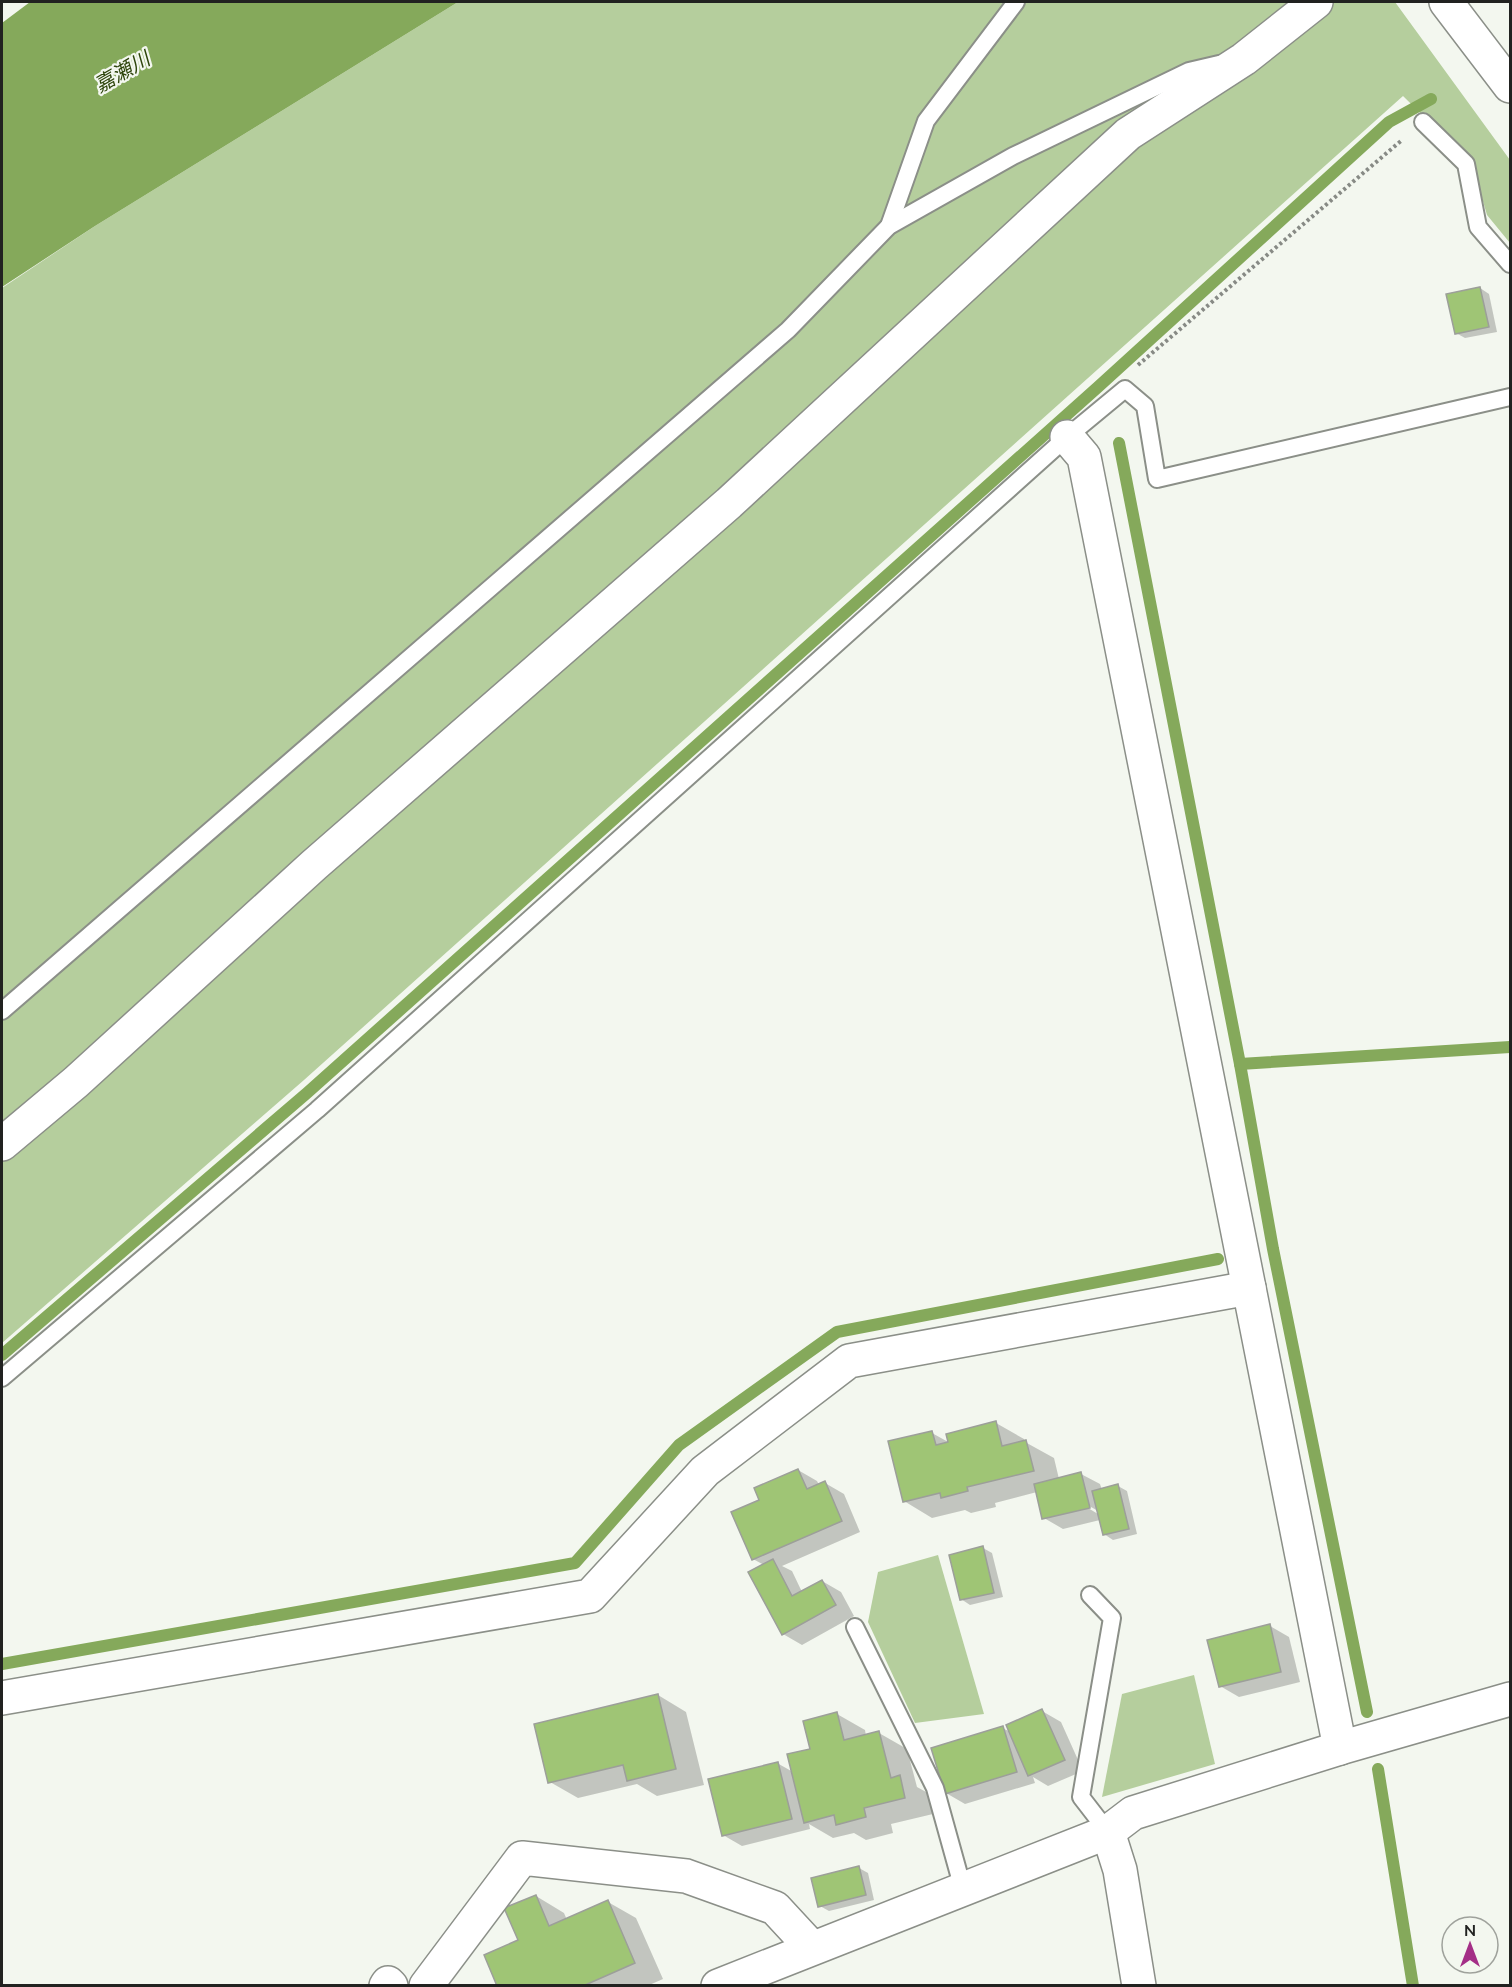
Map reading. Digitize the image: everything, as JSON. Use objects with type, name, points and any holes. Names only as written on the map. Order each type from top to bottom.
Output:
[{"type":"street","points":[[2,1144],[76,1082],[323,857],[729,503],[1128,134],[1244,59],[1316,2]]},
{"type":"street","points":[[1446,2],[1510,86]]},
{"type":"street","points":[[1067,437],[1084,457],[1340,1748]]},
{"type":"street","points":[[2,1698],[590,1596],[705,1471],[849,1361],[1249,1288]]},
{"type":"street","points":[[718,1986],[1108,1832],[1133,1813],[1340,1748],[1510,1700]]},
{"type":"street","points":[[1108,1832],[1120,1870],[1139,1986]]},
{"type":"street","points":[[426,1986],[522,1858],[686,1876],[775,1908],[812,1948]]},
{"type":"lane","points":[[889,226],[926,121],[1016,2]]},
{"type":"lane","points":[[2,1011],[788,330],[889,226],[1013,156],[1189,71],[1244,59]]},
{"type":"lane","points":[[1423,122],[1467,164],[1478,227],[1510,264]]},
{"type":"lane","points":[[2,1377],[317,1110],[1067,437],[1125,389],[1145,406],[1157,479],[1510,398]]},
{"type":"lane","points":[[1090,1595],[1112,1618],[1082,1797],[1108,1832]]},
{"type":"lane","points":[[855,1627],[935,1788],[963,1889]]},
{"type":"path","points":[[1125,389],[1138,365],[1423,122]]},
{"type":"shaded area","points":[[458,2],[1395,2],[1510,160],[1510,243],[1487,215],[1472,164],[1403,96],[304,1080],[2,1343],[2,288],[95,226]]},
{"type":"shaded area","points":[[938,1555],[984,1714],[915,1723],[868,1622],[878,1572]]},
{"type":"shaded area","points":[[1194,1675],[1215,1764],[1102,1797],[1122,1694]]},
{"type":"water","name":"嘉瀬川","points":[[30,2],[458,2],[95,226],[2,287],[2,23]]},
{"type":"building","points":[[1480,287],[1489,327],[1455,334],[1446,294]]},
{"type":"building","points":[[996,1421],[1002,1446],[1026,1440],[1034,1471],[967,1487],[968,1491],[941,1498],[940,1493],[903,1502],[888,1441],[932,1431],[936,1445],[948,1442],[946,1434]]},
{"type":"building","points":[[798,1469],[807,1489],[825,1481],[842,1521],[752,1560],[731,1512],[759,1500],[754,1488]]},
{"type":"building","points":[[1081,1472],[1090,1508],[1042,1519],[1034,1484]]},
{"type":"building","points":[[1118,1484],[1129,1529],[1103,1535],[1092,1491]]},
{"type":"building","points":[[983,1546],[994,1593],[960,1600],[949,1555]]},
{"type":"building","points":[[773,1559],[792,1596],[822,1580],[836,1605],[782,1635],[748,1572]]},
{"type":"building","points":[[1270,1624],[1281,1672],[1219,1687],[1207,1640]]},
{"type":"building","points":[[658,1694],[676,1769],[627,1781],[623,1765],[548,1783],[534,1724]]},
{"type":"building","points":[[1042,1709],[1065,1760],[1028,1776],[1006,1725]]},
{"type":"building","points":[[837,1712],[844,1740],[879,1731],[891,1778],[900,1775],[905,1798],[864,1808],[866,1817],[836,1825],[834,1815],[804,1823],[787,1754],[810,1749],[803,1721]]},
{"type":"building","points":[[1003,1726],[1017,1772],[945,1794],[931,1748]]},
{"type":"building","points":[[778,1762],[792,1819],[722,1836],[708,1779]]},
{"type":"building","points":[[859,1866],[866,1895],[818,1907],[811,1878]]},
{"type":"building","points":[[536,1895],[549,1926],[608,1900],[635,1963],[583,1986],[497,1986],[484,1955],[518,1940],[504,1908]]},
{"type":"waterway","points":[[2,1355],[307,1093],[1098,387],[1389,122],[1431,99]]},
{"type":"waterway","points":[[1119,443],[1240,1064],[1273,1249],[1367,1712]]},
{"type":"waterway","points":[[1240,1064],[1510,1047]]},
{"type":"waterway","points":[[2,1664],[575,1563],[679,1445],[837,1332],[1218,1259]]},
{"type":"waterway","points":[[1378,1769],[1413,1986]]}]
